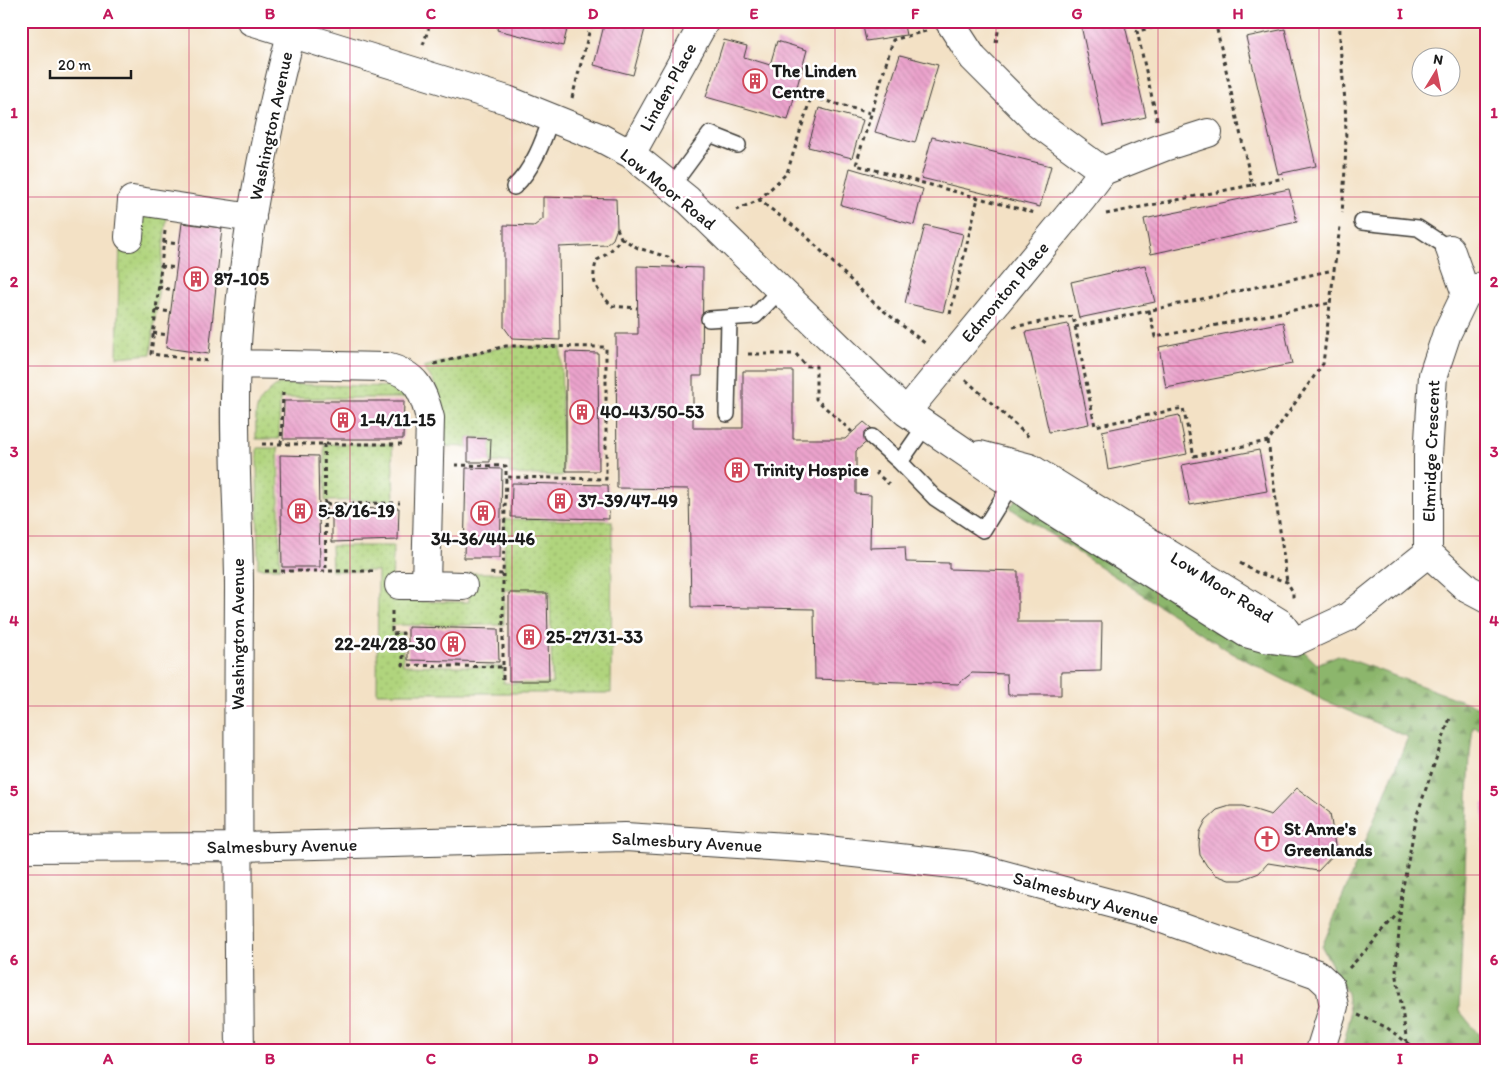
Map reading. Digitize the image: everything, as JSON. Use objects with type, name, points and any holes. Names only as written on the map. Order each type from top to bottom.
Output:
[{"type":"street","name":"Low Moor Road","points":[[251,21],[507,100],[601,138],[631,154],[688,200],[915,419],[962,451],[1016,475],[1246,633],[1264,638],[1294,642],[1348,617],[1428,553]]},
{"type":"street","name":"Linden Place","points":[[631,154],[705,21]]},
{"type":"street","points":[[949,22],[973,58],[1039,124],[1103,171],[1164,147],[1208,133]]},
{"type":"street","name":"Washington Avenue","points":[[240,1051],[238,847],[239,570],[236,364],[240,305],[268,121],[291,34]]},
{"type":"street","name":"Edmonton Place","points":[[915,419],[962,344],[1103,171]]},
{"type":"street","name":"Washington Avenue","points":[[129,237],[132,200],[252,218]]},
{"type":"street","name":"Elmridge Crescent","points":[[1428,553],[1428,456],[1433,375],[1447,333],[1476,289],[1450,249]]},
{"type":"street","points":[[236,364],[386,367],[408,375],[418,386],[425,399],[430,418],[426,585]]},
{"type":"street","points":[[1428,553],[1468,589],[1487,599]]},
{"type":"street","points":[[390,588],[470,579]]},
{"type":"street","name":"Salmesbury Avenue","points":[[21,848],[238,847],[625,838],[818,848],[971,866],[1144,912],[1317,974],[1332,996]]},
{"type":"street","points":[[1320,1051],[1332,996]]},
{"type":"lane","points":[[514,186],[534,160],[545,136],[558,121]]},
{"type":"lane","points":[[672,187],[710,134],[738,146]]},
{"type":"lane","name":"Elmridge Crescent","points":[[1362,222],[1418,228],[1450,249]]},
{"type":"lane","points":[[709,319],[755,316],[780,290]]},
{"type":"lane","points":[[727,414],[729,318]]},
{"type":"lane","points":[[900,462],[915,419]]},
{"type":"lane","points":[[872,437],[900,462],[935,498],[983,530],[1016,475]]},
{"type":"path","points":[[558,121],[592,21]]},
{"type":"path","points":[[1164,147],[1137,31],[1184,21]]},
{"type":"path","points":[[1340,21],[1345,103],[1345,176],[1341,216]]},
{"type":"path","points":[[949,22],[893,40],[856,164],[1064,220]]},
{"type":"path","points":[[711,222],[759,200],[787,173],[811,97],[870,113]]},
{"type":"path","points":[[1252,185],[1284,178]]},
{"type":"path","points":[[962,344],[949,319],[978,198]]},
{"type":"path","points":[[759,200],[804,234],[875,304],[962,344],[1015,327],[1073,316],[1095,426],[1183,408],[1194,456],[1268,441],[1323,364],[1340,225]]},
{"type":"path","points":[[168,206],[151,354],[236,364]]},
{"type":"path","points":[[617,228],[621,238],[638,248],[668,257],[679,268]]},
{"type":"path","points":[[621,238],[611,251],[597,260],[593,272],[597,291],[612,306],[637,308]]},
{"type":"path","points":[[163,242],[179,244]]},
{"type":"path","points":[[161,266],[176,268]]},
{"type":"path","points":[[1075,327],[1334,270]]},
{"type":"path","points":[[158,287],[173,290]]},
{"type":"path","points":[[1149,310],[1155,337],[1330,303]]},
{"type":"path","points":[[156,310],[171,312]]},
{"type":"path","points":[[153,333],[168,335]]},
{"type":"path","points":[[408,375],[419,368],[506,346],[606,347],[606,479],[506,478]]},
{"type":"path","points":[[729,354],[796,354],[806,366],[816,366],[816,399],[852,432]]},
{"type":"path","points":[[281,444],[283,365]]},
{"type":"path","points":[[1268,441],[1287,582]]},
{"type":"path","points":[[255,444],[324,444],[429,454],[506,466],[503,574],[503,683]]},
{"type":"path","points":[[324,444],[326,571]]},
{"type":"path","points":[[326,504],[428,503]]},
{"type":"path","points":[[257,571],[326,571],[390,588],[392,634],[403,633],[402,665],[503,667]]},
{"type":"path","points":[[470,579],[503,574]]},
{"type":"path","points":[[1407,1043],[1396,970],[1402,892],[1416,815],[1450,718]]},
{"type":"path","points":[[1401,911],[1369,947],[1332,996],[1386,1026],[1418,1051]]},
{"type":"green space","points":[[146,202],[168,206],[151,354],[117,357],[120,237]]},
{"type":"green space","points":[[506,346],[561,347],[563,476],[510,474],[510,462],[490,462],[491,439],[468,438],[468,447],[444,446],[443,414],[439,395],[423,367]]},
{"type":"green space","points":[[279,384],[398,387],[404,391],[404,398],[280,398],[279,439],[256,439],[257,407],[264,397]]},
{"type":"green space","points":[[324,444],[392,444],[394,500],[325,501]]},
{"type":"green space","points":[[257,448],[278,448],[280,568],[258,568]]},
{"type":"green space","points":[[1022,491],[1294,642],[1317,664],[1338,655],[1487,710],[1487,731],[1473,727],[1470,754],[1459,1010],[1487,1045],[1487,1051],[1342,1051],[1350,1018],[1347,993],[1322,947],[1408,737],[1323,700],[1232,653],[1010,508]]},
{"type":"green space","points":[[505,519],[612,521],[611,693],[377,693],[378,571],[332,571],[331,546],[393,546],[392,601],[469,602],[469,573],[504,573]],"holes":[[[504,590],[550,591],[552,684],[504,683],[503,667],[403,665],[403,633],[392,634],[392,625],[504,625]]]},
{"type":"building","points":[[499,21],[569,21],[563,46],[497,30]]},
{"type":"building","points":[[605,21],[647,21],[633,75],[594,65]]},
{"type":"building","points":[[862,21],[903,21],[906,35],[866,41]]},
{"type":"building","points":[[1080,21],[1124,21],[1146,117],[1103,126]]},
{"type":"building","points":[[1285,29],[1316,166],[1278,174],[1246,37]]},
{"type":"building","name":"The Linden Centre","points":[[724,40],[747,46],[744,57],[770,65],[777,41],[807,50],[788,120],[706,97]]},
{"type":"building","points":[[900,55],[938,65],[915,143],[875,132]]},
{"type":"building","points":[[819,108],[863,120],[852,158],[808,147]]},
{"type":"building","points":[[932,137],[1051,166],[1040,207],[921,178]]},
{"type":"building","points":[[850,168],[923,189],[914,225],[841,205]]},
{"type":"building","points":[[1289,189],[1297,222],[1151,254],[1144,219]]},
{"type":"building","points":[[543,197],[616,199],[617,228],[613,239],[606,245],[559,247],[560,340],[512,338],[504,327],[504,225],[534,226],[543,219]]},
{"type":"building","name":"87-105","points":[[182,223],[222,228],[209,354],[166,348]]},
{"type":"building","points":[[925,225],[963,234],[943,312],[905,303]]},
{"type":"building","points":[[1145,265],[1155,302],[1079,318],[1071,282]]},
{"type":"building","name":"Trinity Hospice","points":[[637,266],[703,268],[702,376],[693,376],[693,428],[743,428],[743,371],[793,371],[793,439],[845,439],[864,422],[877,433],[856,451],[856,494],[871,495],[870,548],[905,547],[906,562],[949,563],[949,569],[1018,571],[1018,622],[1102,622],[1101,671],[1061,672],[1061,695],[1008,695],[1007,674],[972,673],[958,684],[815,679],[814,609],[691,607],[689,489],[617,488],[616,334],[638,334]]},
{"type":"building","points":[[1283,322],[1292,364],[1166,388],[1159,347]]},
{"type":"building","points":[[1068,324],[1089,424],[1049,432],[1026,332]]},
{"type":"building","name":"40-43/50-53","points":[[566,352],[598,353],[599,471],[566,471]]},
{"type":"building","name":"1-4/11-15","points":[[284,401],[404,401],[403,439],[283,439]]},
{"type":"building","points":[[1179,415],[1187,454],[1108,470],[1102,431]]},
{"type":"building","points":[[468,438],[491,439],[490,462],[468,462]]},
{"type":"building","points":[[1259,450],[1267,491],[1190,505],[1182,465]]},
{"type":"building","name":"5-8/16-19","points":[[280,455],[318,456],[320,567],[282,567]]},
{"type":"building","name":"34-36/44-46","points":[[466,468],[502,469],[500,558],[464,558]]},
{"type":"building","name":"37-39/47-49","points":[[512,483],[608,485],[609,519],[511,517]]},
{"type":"building","points":[[399,508],[398,540],[332,542],[332,509]]},
{"type":"building","name":"25-27/31-33","points":[[509,593],[547,593],[549,681],[509,681]]},
{"type":"building","name":"22-24/28-30","points":[[408,627],[498,629],[499,662],[408,660]]},
{"type":"building","name":"St Anne's Greenlands","points":[[1297,788],[1330,813],[1336,852],[1318,871],[1268,863],[1259,873],[1241,880],[1229,880],[1216,875],[1207,866],[1200,855],[1200,832],[1206,820],[1217,810],[1230,806],[1243,806],[1271,815]]},
{"type":"building","points":[[1483,803],[1487,803],[1487,961],[1485,961]]},
{"type":"place","name":"The Linden Centre","points":[[755,81]]},
{"type":"place","name":"87-105","points":[[196,279]]},
{"type":"place","name":"40-43/50-53","points":[[582,412]]},
{"type":"place","name":"1-4/11-15","points":[[343,420]]},
{"type":"place","name":"Trinity Hospice","points":[[737,470]]},
{"type":"place","name":"37-39/47-49","points":[[560,501]]},
{"type":"place","name":"5-8/16-19","points":[[300,511]]},
{"type":"place","name":"34-36/44-46","points":[[483,513]]},
{"type":"place","name":"25-27/31-33","points":[[529,637]]},
{"type":"place","name":"22-24/28-30","points":[[453,644]]},
{"type":"place","name":"St Anne's Greenlands","points":[[1267,839]]}]
